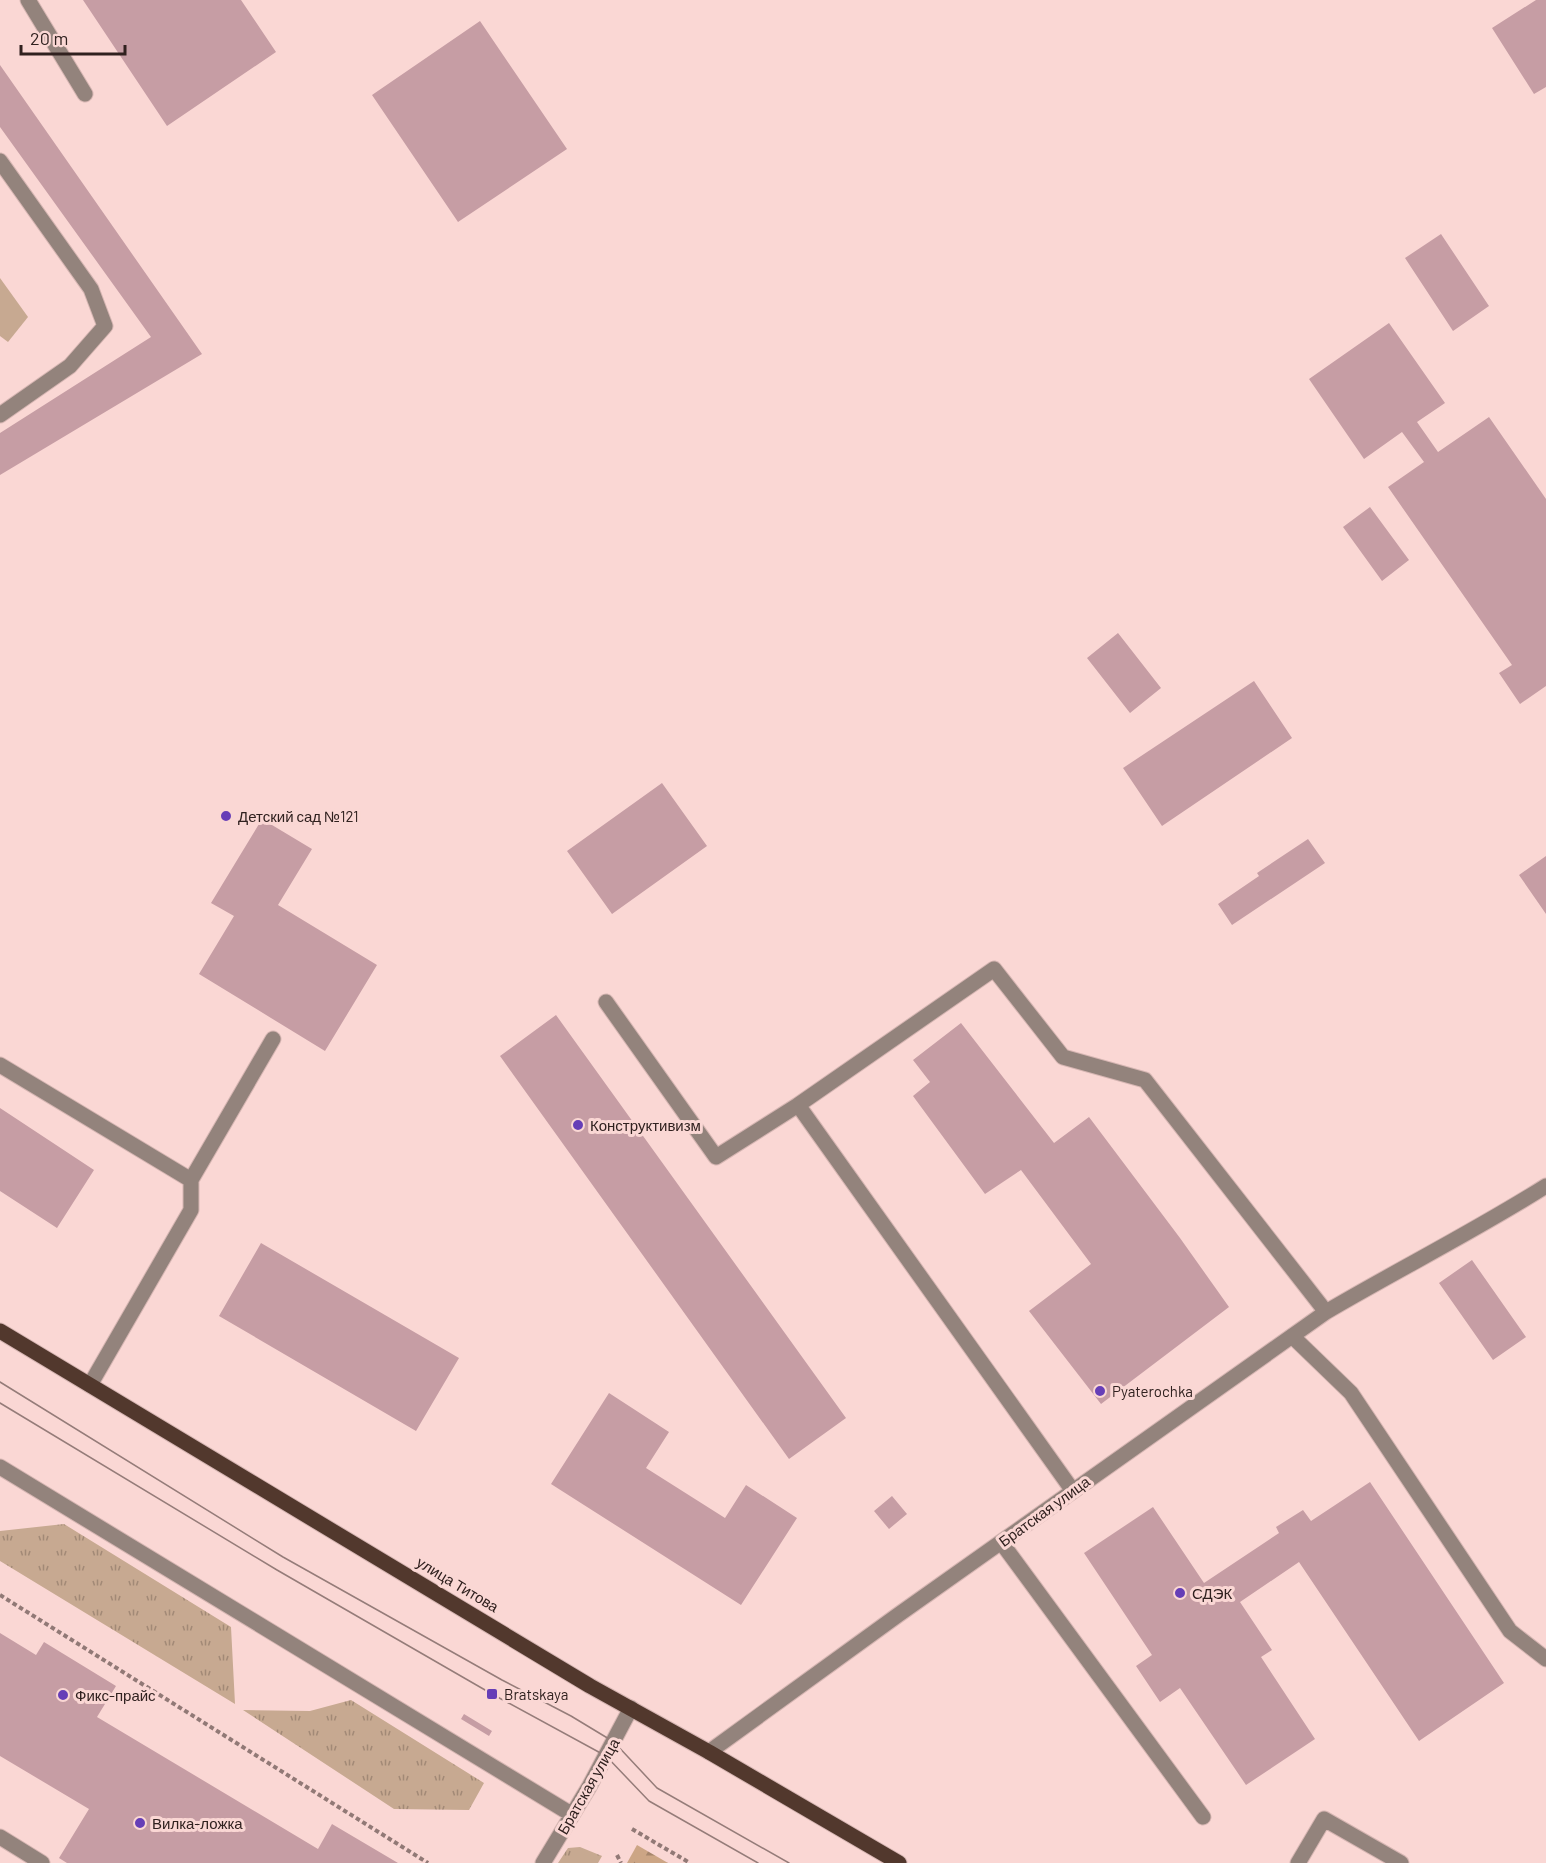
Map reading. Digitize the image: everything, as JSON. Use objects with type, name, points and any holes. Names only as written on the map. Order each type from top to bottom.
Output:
[{"type":"main road","name":"улица Титова","points":[[0,1331],[590,1686],[709,1752],[899,1863]]},
{"type":"street","points":[[28,0],[85,94]]},
{"type":"street","points":[[0,160],[91,289],[105,326],[70,366],[0,415]]},
{"type":"street","points":[[606,1002],[716,1157],[798,1105],[994,969],[1063,1057],[1145,1080],[1326,1312]]},
{"type":"street","points":[[90,1385],[191,1210],[191,1180],[273,1039]]},
{"type":"street","points":[[0,1065],[191,1180]]},
{"type":"street","points":[[798,1105],[1072,1491]]},
{"type":"street","name":"Братская улица","points":[[709,1752],[1326,1312],[1384,1277],[1492,1220],[1546,1186]]},
{"type":"street","points":[[1292,1336],[1351,1393],[1510,1630],[1546,1659]]},
{"type":"street","points":[[0,1467],[572,1814]]},
{"type":"street","points":[[1001,1542],[1203,1817]]},
{"type":"street","name":"Братская улица","points":[[543,1863],[614,1742],[631,1708]]},
{"type":"street","points":[[1298,1863],[1324,1819],[1401,1863]]},
{"type":"street","points":[[0,1837],[42,1863]]},
{"type":"path","points":[[0,1595],[428,1863]]},
{"type":"path","points":[[632,1829],[690,1863]]},
{"type":"path","points":[[617,1855],[621,1863]]},
{"type":"green space","points":[[0,278],[28,317],[8,342],[0,336]]},
{"type":"green space","points":[[64,1524],[231,1627],[235,1704],[0,1561],[0,1531]]},
{"type":"green space","points":[[351,1700],[484,1783],[469,1810],[394,1809],[243,1710],[310,1711]]},
{"type":"green space","points":[[637,1845],[668,1863],[627,1863]]},
{"type":"green space","points":[[580,1847],[602,1856],[598,1863],[558,1863],[568,1848]]},
{"type":"building","points":[[83,0],[241,0],[276,52],[167,126]]},
{"type":"building","points":[[1536,0],[1546,0],[1546,87],[1534,94],[1492,28]]},
{"type":"building","points":[[480,21],[567,149],[458,222],[372,95]]},
{"type":"building","points":[[0,65],[202,354],[0,475],[0,433],[151,337],[0,127]]},
{"type":"building","points":[[1441,234],[1489,306],[1453,331],[1405,258]]},
{"type":"building","points":[[1389,323],[1445,403],[1417,422],[1438,452],[1489,417],[1546,499],[1546,686],[1520,704],[1499,673],[1512,665],[1388,487],[1424,462],[1402,432],[1364,459],[1309,379]]},
{"type":"building","points":[[1370,507],[1409,560],[1382,581],[1343,527]]},
{"type":"building","points":[[1118,633],[1161,688],[1130,713],[1087,658]]},
{"type":"building","points":[[1254,681],[1292,738],[1162,826],[1123,768]]},
{"type":"building","points":[[662,783],[707,846],[612,914],[567,851]]},
{"type":"building","points":[[262,819],[312,849],[278,905],[377,965],[325,1051],[199,974],[234,916],[211,903]]},
{"type":"building","points":[[1308,839],[1325,863],[1232,925],[1218,904],[1259,876],[1257,873]]},
{"type":"building","points":[[1546,856],[1546,914],[1519,875]]},
{"type":"building","points":[[556,1015],[846,1418],[789,1459],[500,1056]]},
{"type":"building","points":[[961,1023],[1054,1143],[1089,1117],[1229,1307],[1101,1404],[1029,1311],[1091,1264],[1021,1170],[985,1194],[913,1096],[930,1082],[913,1060]]},
{"type":"building","points":[[0,1108],[94,1170],[57,1228],[0,1191]]},
{"type":"building","points":[[261,1243],[459,1358],[416,1431],[219,1316]]},
{"type":"building","points":[[1472,1260],[1526,1337],[1493,1360],[1439,1283]]},
{"type":"building","points":[[609,1393],[669,1432],[646,1468],[725,1518],[746,1485],[797,1518],[741,1605],[551,1484]]},
{"type":"building","points":[[1370,1482],[1504,1683],[1419,1741],[1299,1562],[1240,1602],[1272,1650],[1261,1657],[1315,1739],[1246,1785],[1180,1688],[1160,1702],[1136,1666],[1152,1655],[1084,1553],[1153,1507],[1204,1583],[1279,1533],[1276,1527],[1303,1510],[1311,1521]]},
{"type":"building","points":[[892,1496],[907,1514],[889,1529],[874,1511]]},
{"type":"building","points":[[0,1633],[36,1655],[44,1642],[116,1686],[97,1717],[318,1849],[332,1824],[398,1863],[67,1863],[59,1858],[89,1809],[0,1756]]},
{"type":"building","points":[[464,1714],[492,1731],[489,1736],[461,1719]]},
{"type":"tram line","points":[[0,1382],[283,1557],[614,1742],[657,1788],[789,1863]]},
{"type":"tram line","points":[[0,1403],[277,1570],[492,1694],[606,1756],[649,1801],[758,1863]]},
{"type":"place","name":"Детский сад №121","points":[[226,816]]},
{"type":"place","name":"Конструктивизм","points":[[578,1125]]},
{"type":"place","name":"Pyaterochka","points":[[1100,1391]]},
{"type":"place","name":"СДЭК","points":[[1180,1593]]},
{"type":"place","name":"Bratskaya","points":[[492,1694]]},
{"type":"place","name":"Фикс-прайс","points":[[63,1695]]},
{"type":"place","name":"Вилка-ложка","points":[[140,1823]]}]
